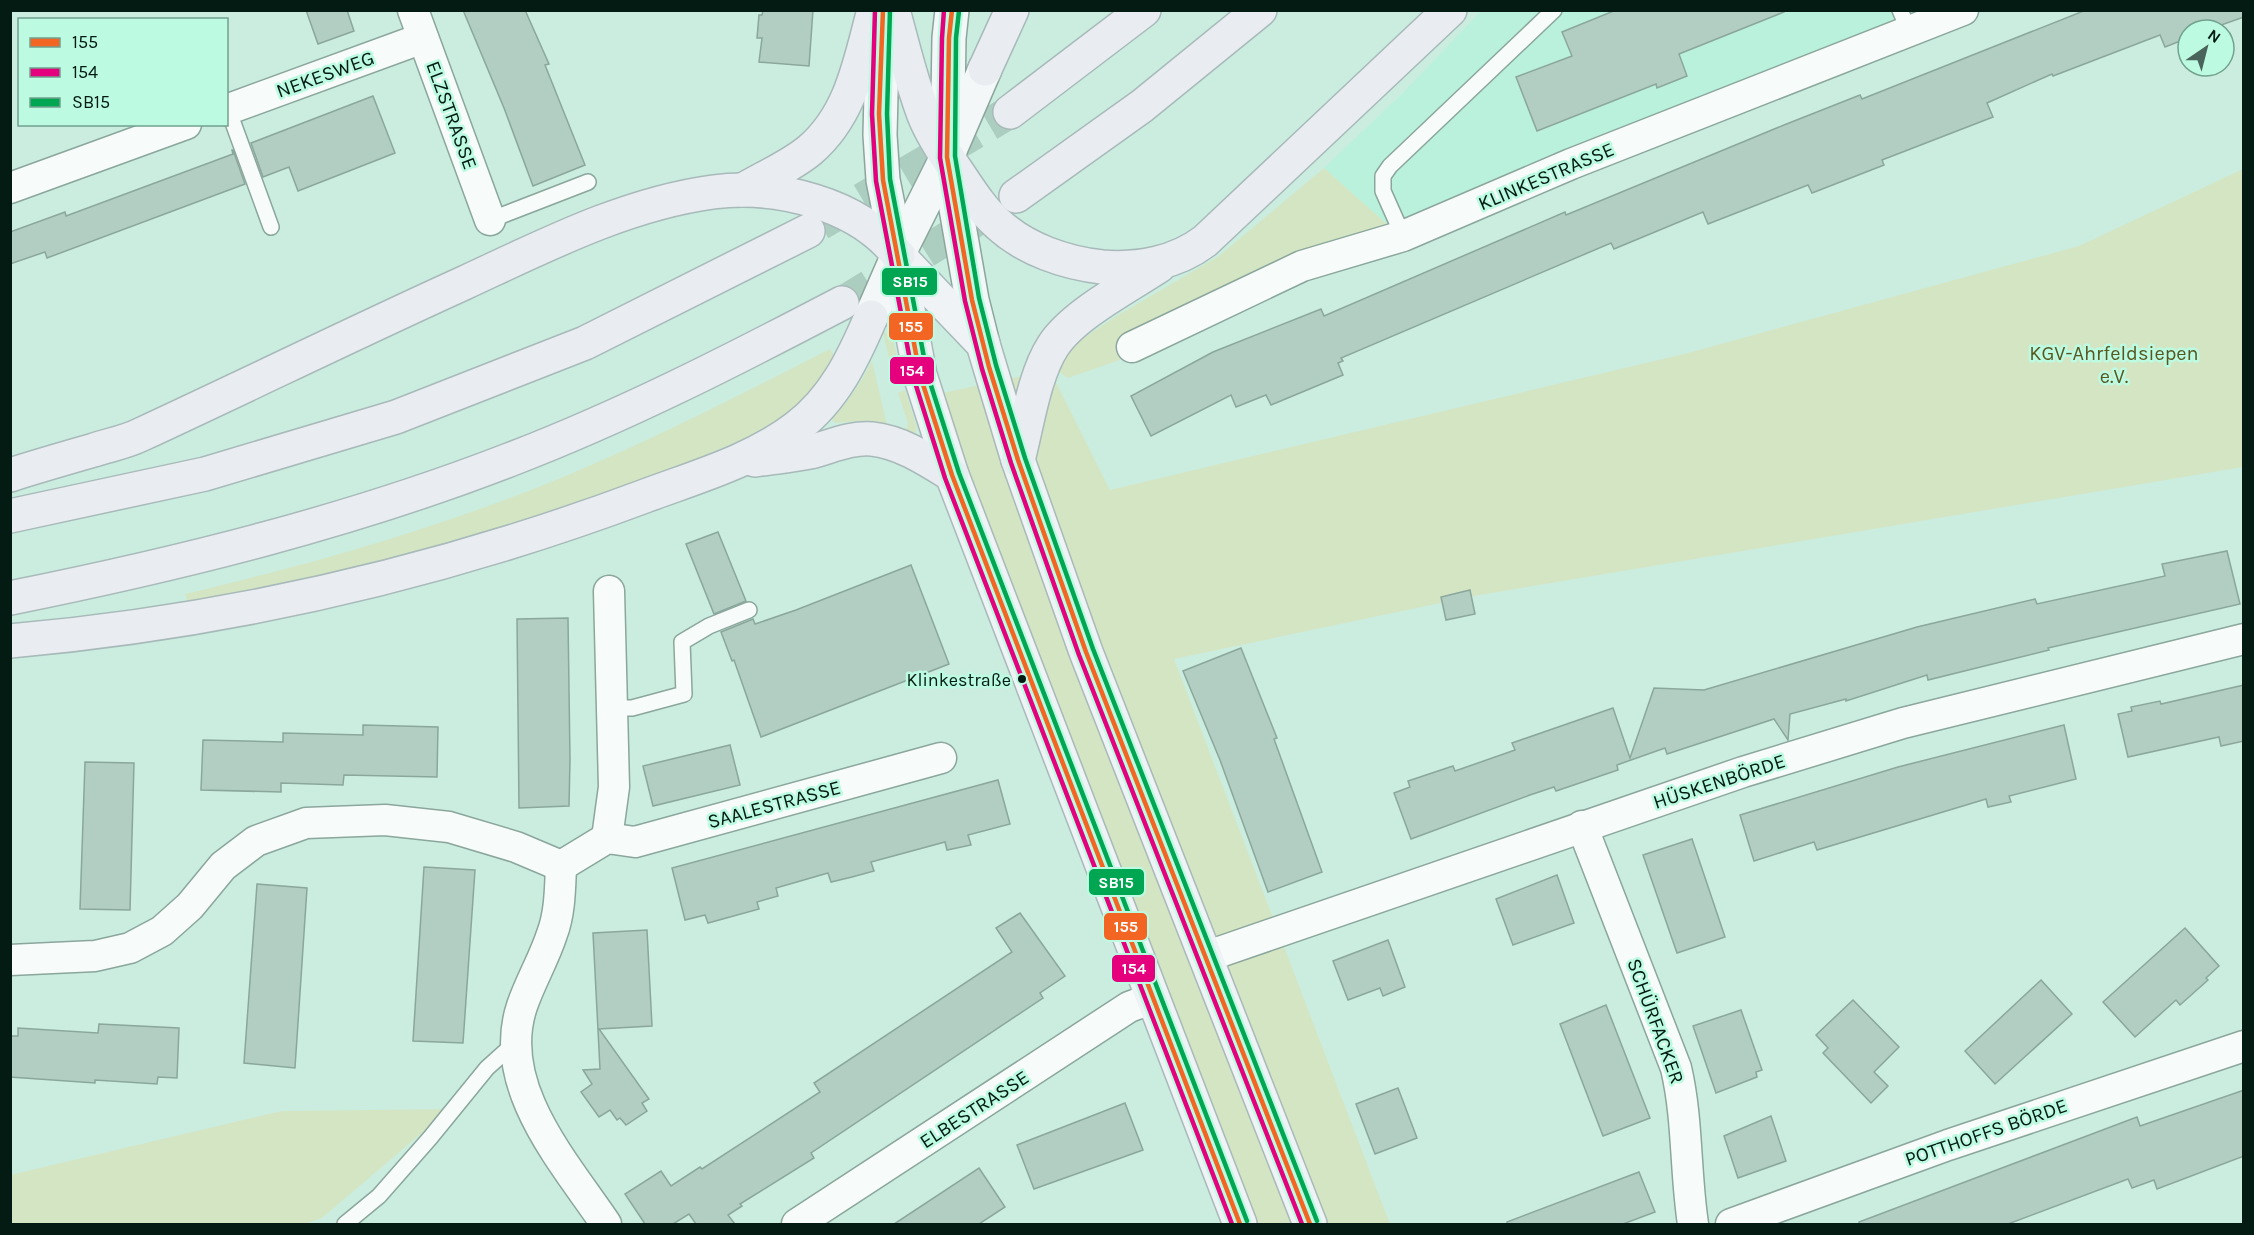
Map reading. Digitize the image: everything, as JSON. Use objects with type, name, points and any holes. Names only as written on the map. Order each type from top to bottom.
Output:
[{"type":"highway","points":[[743,190],[808,151],[833,124],[844,108],[852,89],[874,10]]},
{"type":"highway","points":[[893,10],[910,74],[933,136],[970,192],[998,224],[1035,248],[1088,266],[1128,267],[1166,261]]},
{"type":"highway","points":[[986,69],[1012,10]]},
{"type":"highway","points":[[1010,112],[1144,10]]},
{"type":"highway","points":[[1016,196],[1142,106],[1260,10]]},
{"type":"highway","points":[[1018,460],[1040,373],[1053,346],[1062,334],[1077,321],[1166,261],[1197,247],[1215,233],[1450,10]]},
{"type":"highway","points":[[10,475],[136,437],[311,353],[581,230],[654,205],[714,192],[743,190],[791,196],[831,208],[876,232],[887,240],[898,255]]},
{"type":"highway","points":[[10,516],[205,474],[396,417],[585,343],[808,231]]},
{"type":"highway","points":[[10,598],[260,540],[351,514],[466,476],[579,432],[668,392],[842,303]]},
{"type":"highway","points":[[10,641],[178,619],[326,591],[567,525],[727,465],[770,444],[797,427],[817,410],[847,368],[872,317]]},
{"type":"highway","points":[[727,465],[810,452],[857,439],[870,438],[908,449],[952,475]]},
{"type":"main road","points":[[883,10],[880,135],[883,180],[920,375],[952,475],[1240,1224]]},
{"type":"main road","points":[[951,24],[947,157],[972,300],[983,344],[1018,460],[1086,652],[1310,1224]]},
{"type":"main road","points":[[872,317],[898,255],[947,157],[986,69]]},
{"type":"main road","points":[[898,255],[983,344]]},
{"type":"street","name":"ELZSTRASSE","points":[[413,10],[490,220]]},
{"type":"street","name":"KLINKESTRASSE","points":[[1132,346],[1302,266],[1403,236],[1905,21],[1963,10]]},
{"type":"street","name":"NEKESWEG","points":[[228,109],[423,38]]},
{"type":"street","points":[[10,188],[180,126]]},
{"type":"street","points":[[561,866],[607,838],[614,788],[609,591]]},
{"type":"street","name":"HÜSKENBÖRDE","points":[[1205,957],[1743,772],[1903,723],[2244,639]]},
{"type":"street","name":"SAALESTRASSE","points":[[607,838],[635,842],[941,758]]},
{"type":"street","points":[[10,960],[95,956],[130,948],[162,931],[190,906],[223,866],[256,841],[306,823],[385,820],[449,827],[516,847],[561,866]]},
{"type":"street","name":"SCHÜRFACKER","points":[[1582,826],[1676,1068],[1683,1096],[1689,1199],[1693,1224]]},
{"type":"street","points":[[561,866],[560,899],[553,933],[522,1008],[516,1042],[520,1076],[529,1106],[606,1224]]},
{"type":"street","name":"ELBESTRASSE","points":[[797,1224],[1129,1007],[1153,998]]},
{"type":"street","name":"POTTHOFFS BÖRDE","points":[[1731,1224],[1948,1145],[2244,1046]]},
{"type":"lane","points":[[1403,236],[1383,191],[1383,176],[1390,166],[1554,10]]},
{"type":"lane","points":[[228,112],[271,227]]},
{"type":"lane","points":[[490,220],[588,182]]},
{"type":"lane","points":[[612,708],[632,708],[684,694],[682,642],[709,627],[749,610]]},
{"type":"lane","points":[[345,1224],[379,1196],[487,1068],[516,1042]]},
{"type":"shaded area","points":[[1913,10],[1919,26],[1398,234],[1324,168],[1403,93],[1481,11]]},
{"type":"green space","points":[[1324,168],[1398,234],[1130,343],[1120,360],[1068,378],[1055,369],[1082,339],[1219,256]]},
{"type":"green space","name":"KGV-Ahrfeldsiepen e.V.","points":[[2243,169],[2243,467],[1474,596],[1174,659],[1390,1224],[1242,1224],[938,394],[1050,370],[1110,490],[1688,353],[2079,246]]},
{"type":"green space","points":[[888,332],[892,335],[901,373],[893,375],[883,333]]},
{"type":"green space","points":[[830,349],[837,361],[801,403],[784,418],[748,437],[696,459],[624,487],[446,544],[373,564],[188,604],[185,594],[294,567],[366,546],[520,494],[655,436]]},
{"type":"green space","points":[[872,361],[887,425],[859,421],[835,423],[832,419],[854,392]]},
{"type":"green space","points":[[905,390],[917,428],[914,436],[905,432],[908,423],[898,393]]},
{"type":"green space","points":[[450,1109],[322,1218],[304,1224],[11,1224],[10,1175],[282,1111]]},
{"type":"building","points":[[306,10],[347,10],[354,31],[318,44]]},
{"type":"building","points":[[463,10],[525,10],[549,64],[545,65],[585,165],[533,186],[504,108]]},
{"type":"building","points":[[763,10],[813,10],[809,66],[759,62],[762,38],[757,38],[759,15],[762,15]]},
{"type":"building","points":[[1616,10],[1784,10],[1784,12],[1679,54],[1687,76],[1657,88],[1656,84],[1537,131],[1516,77],[1572,56],[1562,32]]},
{"type":"building","points":[[2086,10],[2244,10],[2244,17],[2236,20],[2236,18],[2176,18],[2176,43],[2165,47],[2160,35],[2053,76],[2052,74],[1987,103],[1993,117],[1882,160],[1884,165],[1812,193],[1808,185],[1708,224],[1703,212],[1614,249],[1611,243],[1341,358],[1343,361],[1338,363],[1343,375],[1271,405],[1266,395],[1236,407],[1231,395],[1151,436],[1131,396],[1213,352],[1321,309],[1324,316],[1565,212],[1566,215],[1860,95],[1862,99]]},
{"type":"building","points":[[373,96],[395,153],[298,191],[289,167],[263,177],[251,143]]},
{"type":"building","points":[[232,150],[245,184],[47,258],[45,252],[10,264],[10,232],[65,212],[66,216],[233,154]]},
{"type":"building","points":[[718,532],[746,601],[714,614],[686,544]]},
{"type":"building","points":[[2227,551],[2240,604],[2048,648],[2049,650],[1928,680],[1927,675],[1846,701],[1846,699],[1790,714],[1788,740],[1774,719],[1667,754],[1665,748],[1617,765],[1618,770],[1556,791],[1554,787],[1530,795],[1411,839],[1394,793],[1410,787],[1408,781],[1453,766],[1455,771],[1515,750],[1512,743],[1613,708],[1630,758],[1654,688],[1704,690],[1917,627],[2035,599],[2037,604],[2165,576],[2162,564]]},
{"type":"building","points":[[911,565],[949,664],[761,737],[734,660],[732,661],[721,632],[753,619],[755,624],[796,610]]},
{"type":"building","points":[[1470,590],[1475,614],[1446,620],[1441,597]]},
{"type":"building","points":[[568,618],[569,806],[519,808],[517,619]]},
{"type":"building","points":[[1241,648],[1277,738],[1274,739],[1322,872],[1268,892],[1220,760],[1183,671]]},
{"type":"building","points":[[2244,685],[2244,741],[2221,746],[2219,737],[2128,757],[2118,714],[2132,711],[2131,707],[2160,701],[2161,704]]},
{"type":"building","points":[[363,725],[438,727],[437,777],[344,775],[343,785],[281,783],[281,792],[201,790],[203,740],[283,742],[283,733],[363,735]]},
{"type":"building","points":[[2064,725],[2076,779],[2009,796],[2011,802],[1988,807],[1986,799],[1817,850],[1814,842],[1754,861],[1740,815],[1898,767]]},
{"type":"building","points":[[730,745],[740,785],[653,806],[643,766]]},
{"type":"building","points":[[85,762],[134,763],[130,910],[80,909]]},
{"type":"building","points":[[998,780],[1010,824],[968,835],[971,845],[947,850],[945,842],[871,862],[874,871],[852,877],[831,882],[828,873],[776,888],[778,896],[757,902],[759,909],[708,923],[705,915],[685,920],[672,868]]},
{"type":"building","points":[[1692,839],[1725,937],[1677,953],[1643,855]]},
{"type":"building","points":[[424,867],[475,870],[463,1043],[413,1041]]},
{"type":"building","points":[[1557,875],[1574,923],[1513,945],[1496,899]]},
{"type":"building","points":[[257,884],[307,888],[295,1068],[244,1063]]},
{"type":"building","points":[[1020,913],[1065,976],[1040,993],[1043,998],[811,1153],[814,1158],[740,1204],[742,1206],[728,1215],[735,1224],[696,1224],[689,1214],[673,1224],[645,1224],[625,1194],[661,1171],[671,1186],[700,1167],[702,1169],[820,1092],[814,1083],[1012,952],[996,928]]},
{"type":"building","points":[[2185,928],[2219,966],[2206,978],[2208,980],[2180,1005],[2176,1000],[2135,1037],[2103,1002]]},
{"type":"building","points":[[647,930],[652,1026],[599,1029],[649,1099],[642,1103],[647,1111],[626,1125],[620,1118],[617,1120],[610,1110],[599,1117],[581,1092],[592,1084],[583,1070],[600,1069],[593,933]]},
{"type":"building","points":[[1388,940],[1405,987],[1383,996],[1380,988],[1348,1000],[1333,961]]},
{"type":"building","points":[[2041,980],[2072,1014],[1995,1084],[1965,1051]]},
{"type":"building","points":[[1853,1000],[1899,1047],[1874,1072],[1888,1086],[1871,1103],[1823,1053],[1828,1048],[1816,1035]]},
{"type":"building","points":[[1606,1005],[1650,1118],[1603,1136],[1560,1024]]},
{"type":"building","points":[[1741,1010],[1762,1070],[1756,1072],[1757,1077],[1716,1093],[1693,1026]]},
{"type":"building","points":[[99,1024],[179,1028],[177,1078],[158,1077],[157,1084],[95,1080],[95,1083],[10,1077],[10,1036],[18,1036],[18,1028],[98,1033]]},
{"type":"building","points":[[1398,1088],[1417,1138],[1375,1154],[1356,1104]]},
{"type":"building","points":[[2244,1090],[2244,1156],[2157,1189],[2154,1180],[2132,1188],[2128,1179],[2008,1224],[1859,1224],[1859,1222],[2137,1117],[2140,1126]]},
{"type":"building","points":[[1125,1103],[1143,1150],[1034,1189],[1017,1145]]},
{"type":"building","points":[[1771,1116],[1786,1161],[1738,1178],[1724,1136]]},
{"type":"building","points":[[979,1168],[1005,1207],[979,1224],[894,1224]]},
{"type":"building","points":[[1639,1172],[1655,1212],[1623,1224],[1507,1224],[1507,1222]]},
{"type":"tunnel","points":[[820,224],[1010,112]]},
{"type":"tunnel","points":[[842,303],[983,216]]},
{"type":"transit line","name":"154","points":[[875,10],[872,114],[876,181],[913,376],[945,478],[1232,1224]]},
{"type":"transit line","name":"155","points":[[883,10],[879,114],[883,180],[920,375],[952,475],[1240,1224]]},
{"type":"transit line","name":"SB15","points":[[890,10],[887,114],[890,179],[927,373],[959,473],[1247,1221]]},
{"type":"transit line","name":"154","points":[[944,10],[940,158],[965,301],[982,369],[1011,463],[1079,655],[1302,1224]]},
{"type":"transit line","name":"155","points":[[952,10],[949,38],[947,157],[972,300],[989,367],[1018,460],[1086,652],[1310,1224]]},
{"type":"transit line","name":"SB15","points":[[959,11],[956,38],[955,156],[979,298],[996,365],[1025,458],[1093,649],[1317,1221]]},
{"type":"place","name":"Klinkestraße","points":[[1022,679]]}]
